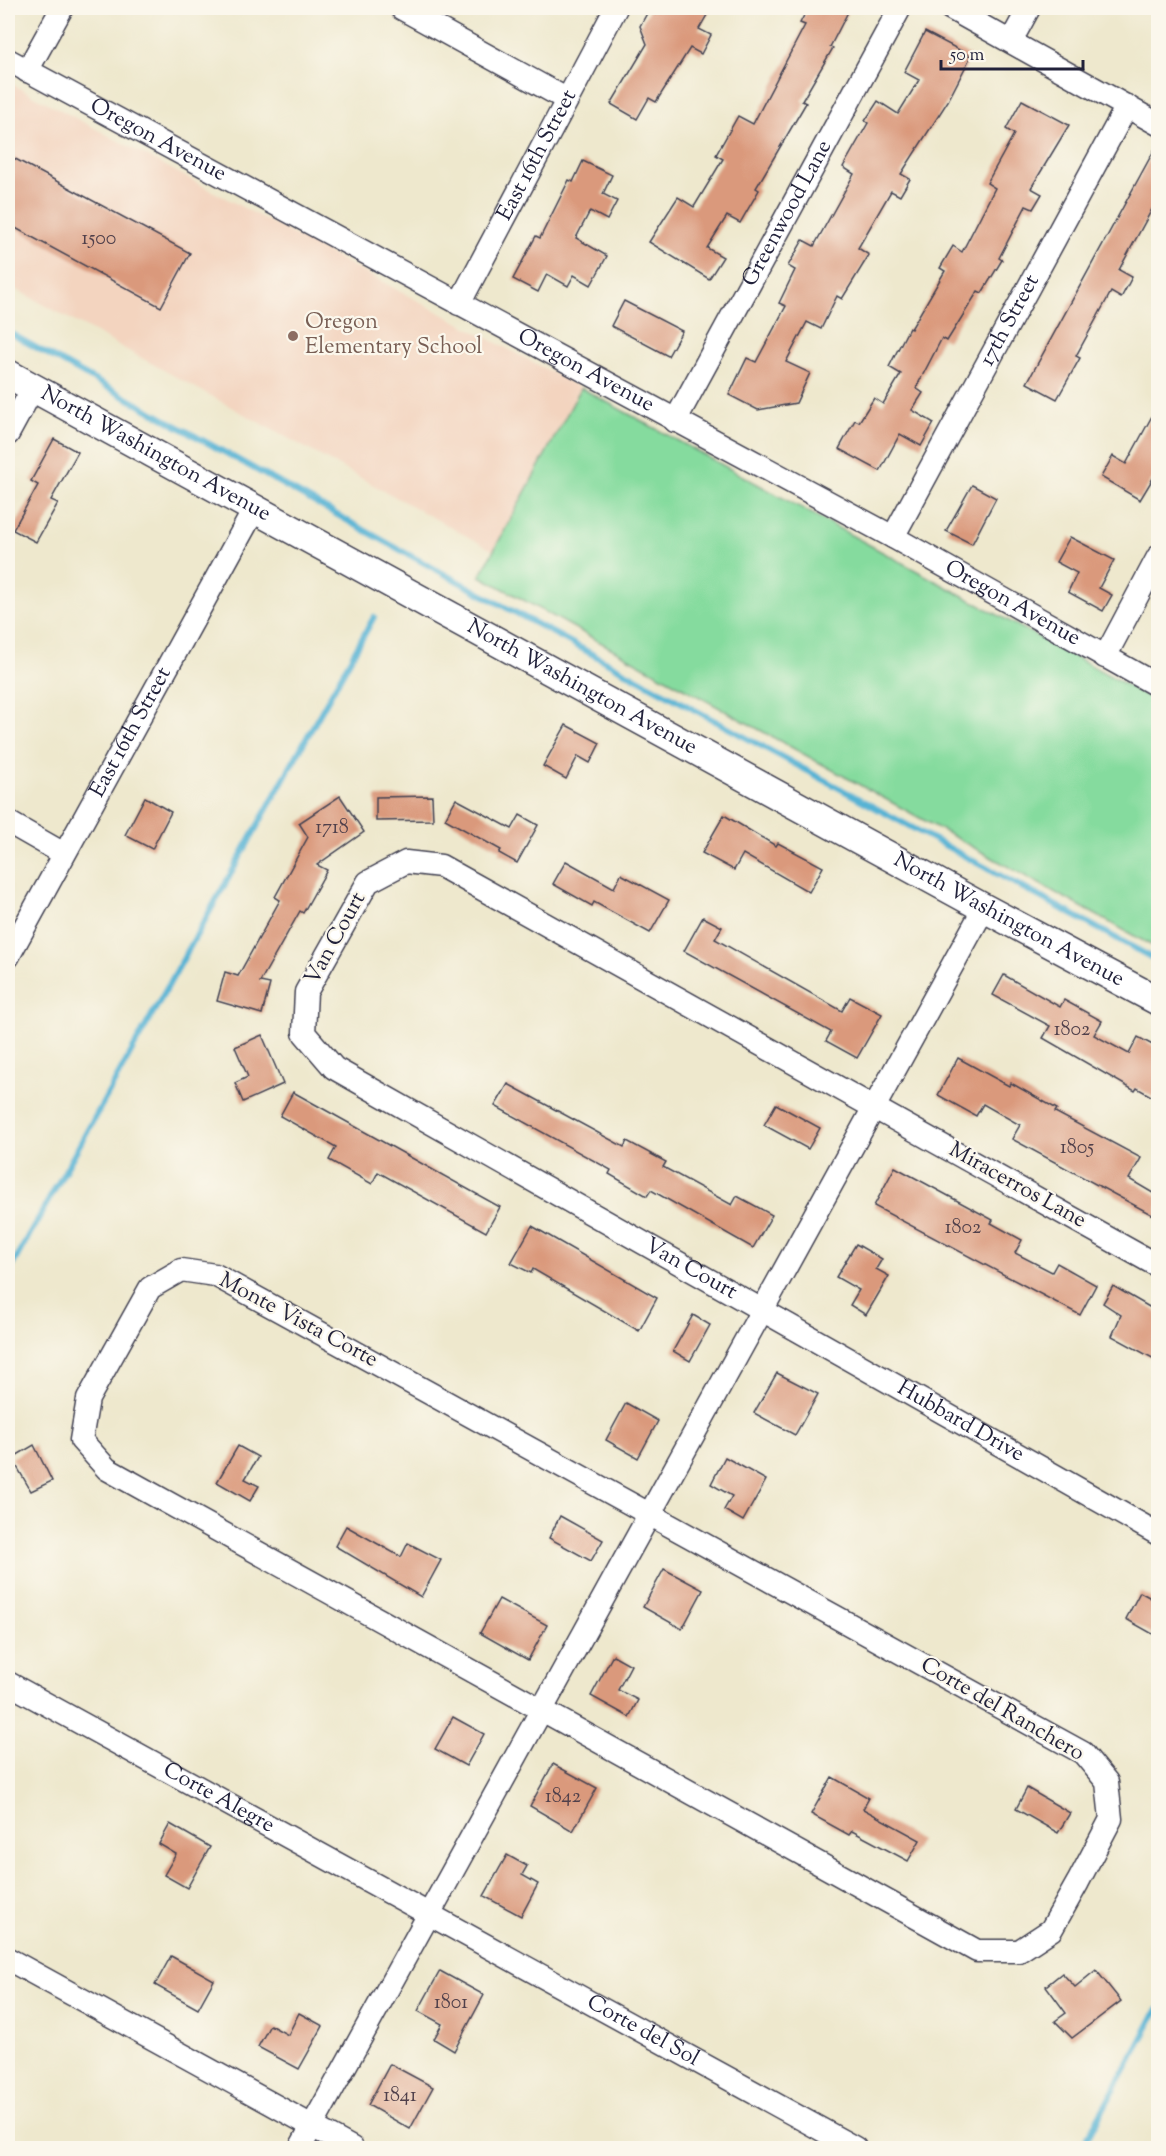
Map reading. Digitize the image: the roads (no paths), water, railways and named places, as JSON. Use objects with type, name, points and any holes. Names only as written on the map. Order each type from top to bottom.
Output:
[{"type":"main road","name":"North Washington Avenue","points":[[8,374],[255,507],[984,908],[1158,1000]]},
{"type":"street","points":[[27,71],[62,8]]},
{"type":"street","points":[[401,8],[566,99]]},
{"type":"street","name":"East 16th Street","points":[[459,304],[616,8]]},
{"type":"street","name":"Greenwood Lane","points":[[675,421],[900,8]]},
{"type":"street","points":[[950,8],[1158,124]]},
{"type":"street","points":[[1011,41],[1029,8]]},
{"type":"street","name":"Oregon Avenue","points":[[8,60],[893,537],[1158,686]]},
{"type":"street","name":"17th Street","points":[[893,537],[1127,106]]},
{"type":"street","points":[[8,434],[33,388]]},
{"type":"street","name":"East 16th Street","points":[[8,957],[255,507]]},
{"type":"street","points":[[1105,657],[1158,557]]},
{"type":"street","points":[[8,822],[64,854]]},
{"type":"street","name":"Van Court","points":[[763,1309],[334,1068],[304,1033],[306,992],[368,882],[406,862],[441,866],[875,1107]]},
{"type":"street","points":[[300,2148],[984,908]]},
{"type":"street","name":"Miracerros Lane","points":[[875,1107],[1158,1266]]},
{"type":"street","name":"Monte Vista Corte","points":[[541,1712],[107,1469],[81,1440],[88,1399],[150,1288],[181,1270],[215,1275],[651,1513]]},
{"type":"street","name":"Hubbard Drive","points":[[763,1309],[1158,1534]]},
{"type":"street","name":"Corte del Ranchero","points":[[541,1712],[977,1951],[1019,1951],[1051,1930],[1078,1882],[1111,1819],[1107,1782],[1083,1753],[651,1513]]},
{"type":"street","name":"Corte Alegre","points":[[8,1683],[428,1916]]},
{"type":"street","name":"Corte del Sol","points":[[428,1916],[855,2148]]},
{"type":"street","points":[[8,1959],[352,2148]]},
{"type":"waterway","points":[[8,332],[402,551],[1158,961]]},
{"type":"waterway","points":[[8,1273],[374,617]]},
{"type":"waterway","points":[[1082,2148],[1158,2009]]},
{"type":"place","name":"Oregon Elementary School","points":[[293,336]]}]
